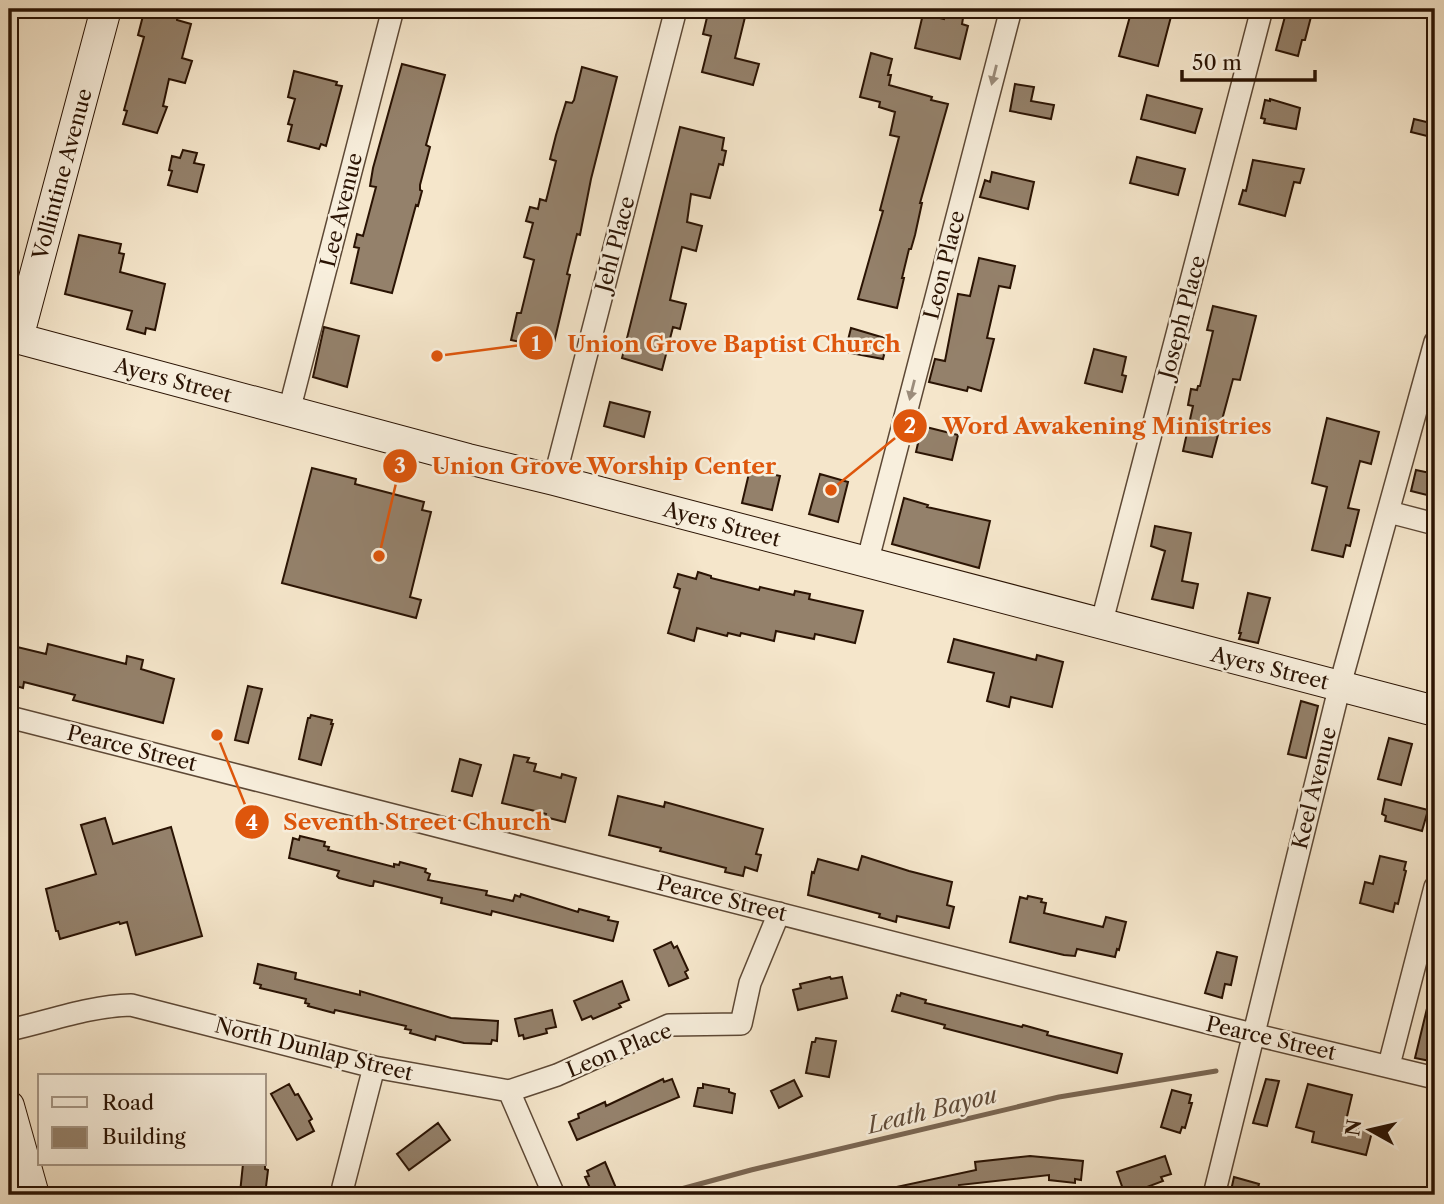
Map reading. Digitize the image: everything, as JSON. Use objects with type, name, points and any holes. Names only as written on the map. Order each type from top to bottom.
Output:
[{"type":"street","name":"Vollintine Avenue","points":[[13,337],[106,9]]},
{"type":"street","name":"Lee Avenue","points":[[289,411],[393,9]]},
{"type":"street","name":"Jehl Place","points":[[554,480],[676,9]]},
{"type":"street","name":"Leon Place","points":[[867,563],[1011,9]]},
{"type":"street","name":"Joseph Place","points":[[1101,625],[1262,9]]},
{"type":"street","name":"Ayers Street","points":[[13,337],[1435,711]]},
{"type":"street","name":"Keel Avenue","points":[[1214,1195],[1340,685],[1435,346]]},
{"type":"street","points":[[1389,512],[1435,524]]},
{"type":"street","name":"Pearce Street","points":[[9,717],[1252,1034],[1435,1078]]},
{"type":"street","points":[[1389,1065],[1435,887]]},
{"type":"street","name":"Leon Place","points":[[509,1091],[557,1076],[669,1025],[741,1024],[750,983],[779,913]]},
{"type":"street","name":"North Dunlap Street","points":[[9,1030],[72,1013],[131,1005],[374,1067],[509,1091]]},
{"type":"street","points":[[342,1187],[374,1067]]},
{"type":"street","points":[[509,1091],[554,1195]]},
{"type":"street","points":[[9,1106],[34,1195]]},
{"type":"building","points":[[709,9],[730,9],[746,13],[735,58],[759,64],[753,85],[702,72],[711,36],[703,34]]},
{"type":"building","points":[[1132,9],[1173,9],[1158,66],[1119,56]]},
{"type":"building","points":[[1287,9],[1313,9],[1298,56],[1276,50]]},
{"type":"building","points":[[144,12],[177,18],[191,24],[182,58],[192,61],[185,83],[169,79],[163,106],[167,107],[157,133],[123,124],[127,111],[124,110],[144,37],[138,35]]},
{"type":"building","points":[[923,14],[944,19],[945,14],[963,18],[962,24],[968,26],[960,59],[915,48]]},
{"type":"building","points":[[871,53],[892,59],[888,75],[891,75],[889,85],[948,104],[920,203],[897,308],[858,299],[883,211],[880,210],[899,137],[890,135],[895,112],[879,107],[880,102],[860,97]]},
{"type":"building","points":[[402,64],[445,75],[426,145],[430,147],[420,185],[422,191],[392,293],[351,283],[359,248],[354,247],[357,234],[363,236],[376,187],[370,186],[373,168]]},
{"type":"building","points":[[582,67],[617,77],[580,235],[577,234],[567,274],[570,275],[553,347],[548,348],[511,340],[517,313],[521,313],[534,260],[524,257],[533,223],[526,221],[530,207],[538,209],[540,199],[546,201],[556,161],[550,159],[556,135],[566,102],[572,103],[574,100]]},
{"type":"building","points":[[294,71],[337,82],[336,85],[342,86],[326,146],[321,144],[319,149],[288,141],[292,125],[288,124],[295,99],[288,97]]},
{"type":"building","points":[[1015,84],[1034,87],[1031,101],[1054,105],[1051,119],[1010,111]]},
{"type":"building","points":[[1147,95],[1202,109],[1195,133],[1141,119]]},
{"type":"building","points":[[1265,100],[1300,108],[1296,129],[1264,123],[1265,119],[1261,118]]},
{"type":"building","points":[[1414,119],[1435,124],[1435,138],[1411,132]]},
{"type":"building","points":[[680,127],[724,138],[722,150],[726,151],[723,165],[719,164],[710,198],[691,194],[687,222],[702,226],[696,251],[682,247],[670,300],[686,304],[680,329],[673,327],[662,370],[622,358]]},
{"type":"building","points":[[183,150],[197,153],[194,163],[204,165],[197,192],[168,185],[172,156],[180,158]]},
{"type":"building","points":[[1137,157],[1185,169],[1178,195],[1130,183]]},
{"type":"building","points":[[1253,160],[1304,169],[1300,183],[1294,182],[1285,216],[1239,204],[1243,190],[1246,191]]},
{"type":"building","points":[[992,172],[1034,182],[1028,209],[980,197],[985,180],[990,182]]},
{"type":"building","points":[[79,235],[121,244],[119,253],[124,254],[120,272],[165,284],[155,330],[146,328],[145,334],[127,329],[132,311],[65,294]]},
{"type":"building","points":[[979,258],[1015,266],[1010,288],[999,286],[987,338],[994,339],[981,391],[968,387],[967,391],[929,382],[935,359],[945,361],[958,294],[970,296]]},
{"type":"building","points":[[1213,306],[1256,316],[1240,380],[1233,379],[1212,457],[1183,451],[1193,406],[1188,405],[1191,389],[1197,390],[1200,386],[1213,331],[1207,330]]},
{"type":"building","points":[[324,327],[359,336],[347,387],[313,377]]},
{"type":"building","points":[[851,328],[888,339],[883,359],[845,352]]},
{"type":"building","points":[[1094,349],[1126,357],[1122,375],[1126,376],[1122,392],[1085,383]]},
{"type":"building","points":[[610,402],[650,412],[644,437],[604,426]]},
{"type":"building","points":[[1327,418],[1379,432],[1371,464],[1360,461],[1348,508],[1359,510],[1350,546],[1346,545],[1343,557],[1312,550],[1327,487],[1312,483]]},
{"type":"building","points":[[922,426],[958,435],[952,460],[916,452]]},
{"type":"building","points":[[312,468],[356,479],[355,484],[424,502],[422,510],[431,512],[410,597],[421,600],[416,618],[282,583]]},
{"type":"building","points":[[750,469],[780,476],[772,510],[742,503]]},
{"type":"building","points":[[1416,470],[1435,474],[1435,497],[1411,491]]},
{"type":"building","points":[[820,474],[848,482],[838,522],[809,514]]},
{"type":"building","points":[[904,498],[928,505],[927,507],[990,521],[979,568],[892,544]]},
{"type":"building","points":[[1155,526],[1191,533],[1182,581],[1198,584],[1193,608],[1152,599],[1165,551],[1151,546]]},
{"type":"building","points":[[698,572],[759,590],[760,587],[794,595],[795,591],[810,594],[809,599],[863,611],[855,643],[815,634],[814,639],[776,631],[774,641],[741,633],[740,636],[728,633],[727,636],[697,628],[694,641],[668,633],[680,589],[674,587],[678,574],[696,579]]},
{"type":"building","points":[[1248,593],[1270,598],[1258,643],[1239,639]]},
{"type":"building","points":[[954,639],[1036,660],[1037,655],[1063,662],[1052,707],[1011,697],[1009,707],[987,701],[994,673],[948,662]]},
{"type":"building","points":[[48,644],[126,664],[127,656],[143,660],[141,669],[174,679],[163,723],[73,700],[75,695],[24,682],[23,688],[9,684],[9,645],[46,654]]},
{"type":"building","points":[[248,686],[262,689],[248,743],[235,740]]},
{"type":"building","points":[[1301,701],[1318,706],[1306,758],[1288,754]]},
{"type":"building","points":[[311,715],[332,720],[333,724],[321,765],[299,759],[308,718]]},
{"type":"building","points":[[1389,738],[1412,744],[1401,785],[1378,779]]},
{"type":"building","points":[[514,755],[529,758],[527,762],[536,764],[534,771],[561,778],[562,774],[576,778],[565,822],[545,817],[546,814],[502,803]]},
{"type":"building","points":[[460,759],[481,765],[472,796],[452,791]]},
{"type":"building","points":[[618,796],[664,807],[665,802],[763,829],[756,854],[761,855],[757,871],[745,867],[743,876],[725,872],[726,868],[609,835]]},
{"type":"building","points":[[1385,799],[1428,810],[1422,831],[1385,821],[1386,816],[1382,814]]},
{"type":"building","points":[[105,818],[113,844],[171,827],[202,936],[136,955],[127,922],[60,939],[46,889],[96,874],[81,825]]},
{"type":"building","points":[[300,836],[325,842],[324,846],[329,847],[328,850],[394,867],[394,864],[399,865],[400,862],[426,869],[425,872],[430,874],[428,880],[487,891],[486,895],[513,901],[515,895],[520,897],[521,894],[578,912],[579,909],[609,917],[608,920],[618,922],[613,941],[492,911],[491,915],[441,903],[442,898],[374,881],[373,886],[370,886],[339,878],[339,871],[289,858],[293,838],[299,840]]},
{"type":"building","points":[[862,856],[952,882],[947,905],[954,907],[949,928],[897,916],[896,922],[879,917],[880,914],[808,895],[812,872],[814,873],[818,859],[858,870]]},
{"type":"building","points":[[1380,856],[1406,862],[1398,904],[1395,903],[1393,912],[1360,903],[1365,882],[1373,884]]},
{"type":"building","points":[[1028,896],[1042,899],[1041,902],[1046,903],[1044,913],[1103,927],[1106,917],[1126,922],[1115,957],[1077,949],[1075,956],[1064,955],[1010,942],[1020,897],[1027,899]]},
{"type":"building","points":[[671,942],[674,948],[677,946],[688,970],[685,972],[688,978],[669,986],[654,950]]},
{"type":"building","points":[[1217,952],[1237,957],[1231,985],[1225,984],[1222,998],[1205,993]]},
{"type":"building","points":[[258,964],[296,973],[295,979],[360,995],[360,991],[451,1018],[498,1021],[497,1041],[492,1040],[491,1044],[464,1043],[436,1036],[435,1040],[410,1033],[411,1030],[405,1029],[406,1026],[308,1006],[306,999],[260,988],[261,985],[254,983]]},
{"type":"building","points":[[842,977],[847,998],[798,1010],[793,990],[801,988],[800,984]]},
{"type":"building","points":[[622,981],[629,1000],[619,1004],[621,1007],[593,1019],[591,1016],[582,1020],[574,1001]]},
{"type":"building","points":[[901,993],[926,1000],[925,1003],[1022,1027],[1023,1025],[1048,1032],[1047,1035],[1122,1054],[1117,1073],[944,1028],[945,1025],[892,1011],[897,995],[900,996]]},
{"type":"building","points":[[1430,996],[1435,996],[1435,1062],[1415,1058]]},
{"type":"building","points":[[552,1010],[556,1027],[546,1029],[547,1033],[524,1039],[523,1035],[519,1036],[515,1019]]},
{"type":"building","points":[[816,1038],[836,1041],[829,1077],[806,1073],[812,1042],[815,1042]]},
{"type":"building","points":[[663,1079],[664,1082],[672,1079],[679,1097],[577,1140],[569,1122],[579,1118],[578,1114],[605,1102],[606,1106]]},
{"type":"building","points":[[1266,1079],[1279,1081],[1267,1126],[1253,1123]]},
{"type":"building","points":[[794,1080],[802,1096],[779,1108],[771,1091]]},
{"type":"building","points":[[289,1084],[312,1119],[309,1121],[314,1131],[297,1140],[271,1094]]},
{"type":"building","points":[[703,1084],[729,1089],[729,1092],[735,1094],[732,1113],[694,1106],[698,1088],[703,1088]]},
{"type":"building","points":[[1308,1084],[1352,1095],[1345,1125],[1372,1132],[1366,1155],[1312,1142],[1314,1132],[1296,1127]]},
{"type":"building","points":[[1172,1090],[1191,1095],[1189,1103],[1192,1103],[1185,1128],[1182,1127],[1180,1133],[1161,1127]]},
{"type":"building","points":[[438,1123],[450,1140],[409,1170],[397,1154]]},
{"type":"building","points":[[1030,1156],[1083,1161],[1081,1180],[1075,1179],[1075,1183],[1049,1180],[1049,1175],[959,1185],[960,1190],[955,1191],[956,1195],[888,1195],[887,1189],[976,1170],[975,1162]]},
{"type":"building","points":[[1165,1156],[1171,1174],[1161,1177],[1163,1181],[1134,1192],[1133,1189],[1124,1192],[1117,1172]]},
{"type":"building","points":[[605,1162],[619,1195],[593,1195],[585,1177],[589,1176],[587,1171]]},
{"type":"building","points":[[243,1166],[265,1166],[268,1170],[265,1195],[240,1193]]},
{"type":"building","points":[[1234,1177],[1259,1184],[1256,1195],[1230,1195]]},
{"type":"waterway","name":"Leath Bayou","points":[[659,1195],[751,1170],[1059,1097],[1216,1071]]},
{"type":"place","name":"Union Grove Baptist Church","points":[[437,356]]},
{"type":"place","name":"Word Awakening Ministries","points":[[831,490]]},
{"type":"place","name":"Union Grove Worship Center","points":[[379,556]]},
{"type":"place","name":"Seventh Street Church","points":[[217,735]]}]
